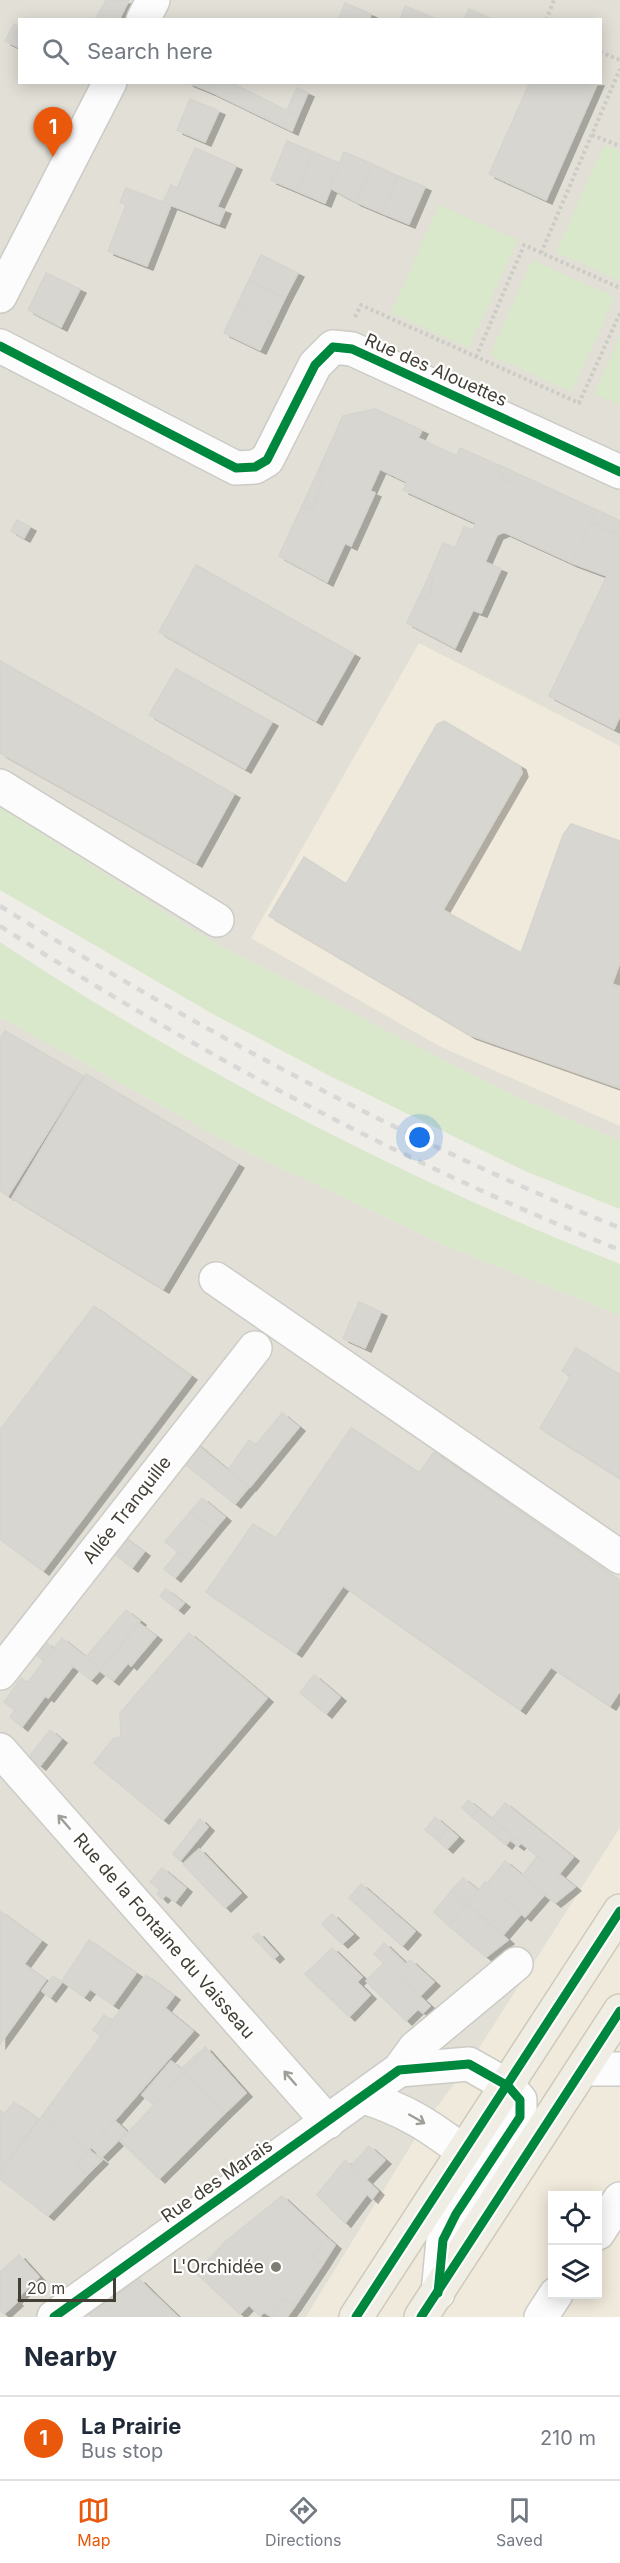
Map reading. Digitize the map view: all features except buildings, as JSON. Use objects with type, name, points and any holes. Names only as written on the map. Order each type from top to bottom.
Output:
[{"type":"main road","points":[[356,2317],[620,1911]]},
{"type":"main road","points":[[429,2305],[620,2011]]},
{"type":"street","points":[[144,18],[153,0]]},
{"type":"street","points":[[0,296],[109,84]]},
{"type":"street","name":"Rue des Alouettes","points":[[0,346],[236,468],[255,467],[267,460],[315,365],[333,347],[352,350],[620,472]]},
{"type":"street","points":[[0,786],[217,920]]},
{"type":"street","points":[[216,1279],[620,1557]]},
{"type":"street","name":"Allée Tranquille","points":[[0,1673],[255,1348]]},
{"type":"street","name":"Rue de la Fontaine du Vaisseau","points":[[0,1750],[328,2122]]},
{"type":"street","name":"Rue des Marais","points":[[54,2317],[364,2097],[399,2070],[415,2048],[516,1964]]},
{"type":"street","points":[[399,2070],[469,2064],[508,2086],[520,2100],[519,2117],[456,2214],[443,2240],[429,2305]]},
{"type":"street","points":[[583,2069],[620,2069]]},
{"type":"street","points":[[364,2097],[399,2108],[425,2123],[464,2152]]},
{"type":"street","points":[[602,2225],[620,2199]]},
{"type":"street","points":[[541,2317],[553,2299]]},
{"type":"path","points":[[547,18],[554,0]]},
{"type":"path","points":[[602,53],[620,60]]},
{"type":"path","points":[[541,253],[620,69]]},
{"type":"path","points":[[592,135],[620,146]]},
{"type":"path","points":[[476,357],[524,245],[620,288]]},
{"type":"path","points":[[341,348],[361,304],[579,403],[620,313]]},
{"type":"shaded area","points":[[0,0],[620,0],[620,1141],[517,1097],[196,932],[0,807]]},
{"type":"shaded area","points":[[419,643],[620,746],[620,1126],[439,1046],[251,938]]},
{"type":"shaded area","points":[[0,1017],[233,1145],[446,1246],[620,1315],[620,1828],[469,2064],[425,2123],[306,2317],[0,2317]]},
{"type":"shaded area","points":[[620,1828],[620,2317],[306,2317],[425,2123],[469,2064]]},
{"type":"green space","points":[[604,144],[620,151],[620,281],[556,252]]},
{"type":"green space","points":[[439,205],[518,240],[469,348],[391,313]]},
{"type":"green space","points":[[532,260],[615,297],[572,392],[490,355]]},
{"type":"green space","points":[[620,336],[620,405],[594,394]]},
{"type":"green space","points":[[0,807],[228,950],[517,1097],[620,1141],[620,1209],[525,1171],[328,1075],[213,1014],[0,890]]},
{"type":"green space","points":[[0,942],[148,1034],[302,1119],[460,1196],[620,1264],[620,1315],[446,1246],[233,1145],[0,1017]]},
{"type":"railway","points":[[0,906],[150,996],[303,1080],[459,1158],[620,1228]]},
{"type":"railway","points":[[0,926],[149,1018],[302,1103],[459,1180],[620,1250]]},
{"type":"cycle path","points":[[0,346],[236,468],[255,467],[267,460],[315,365],[333,347],[352,349],[620,472]]},
{"type":"cycle path","points":[[356,2317],[620,1911]]},
{"type":"cycle path","points":[[421,2317],[620,2011]]},
{"type":"cycle path","points":[[54,2317],[399,2070],[469,2064],[508,2086],[520,2100],[520,2117],[456,2214],[443,2240],[438,2293]]},
{"type":"place","name":"La Prairie","points":[[53,157]]},
{"type":"place","name":"L'Orchidée","points":[[276,2267]]}]
